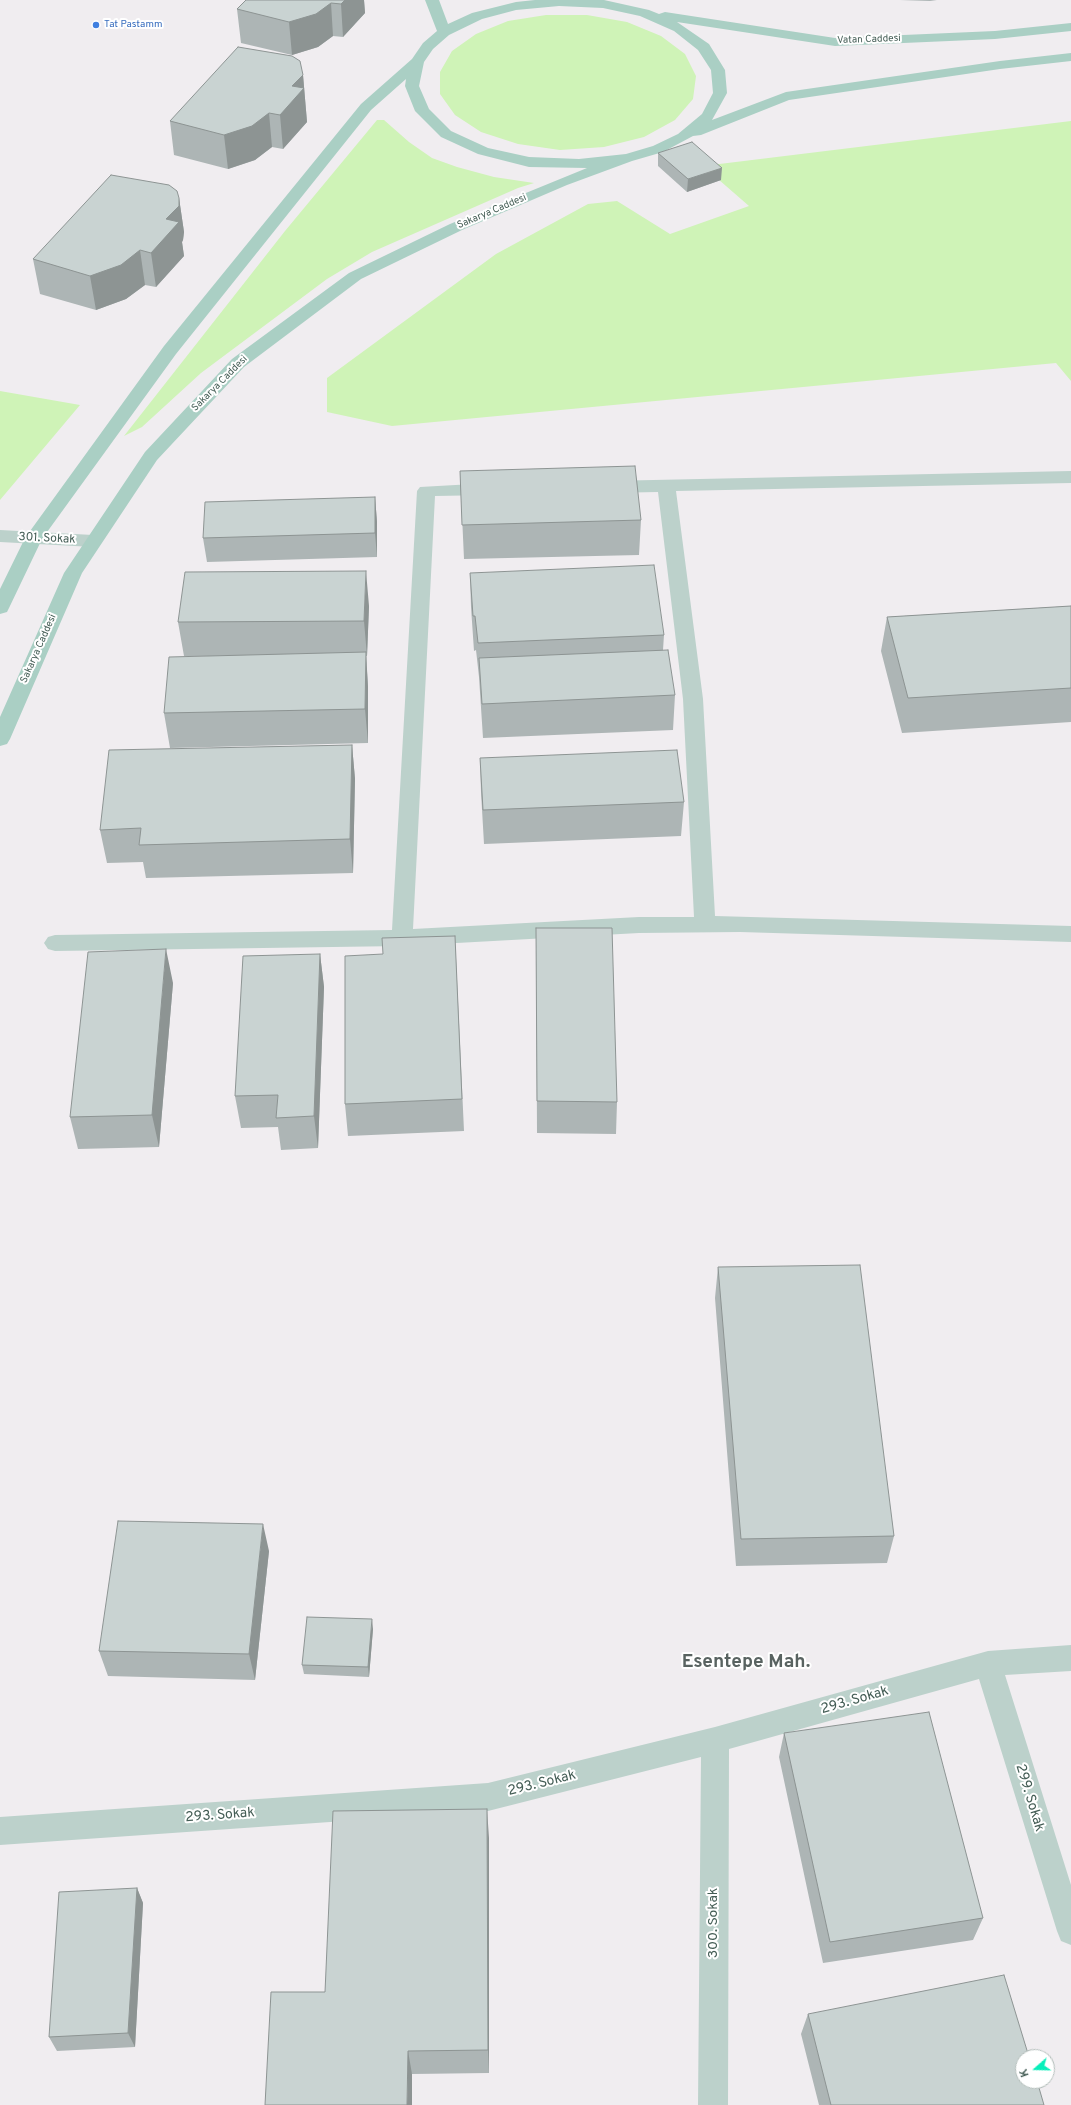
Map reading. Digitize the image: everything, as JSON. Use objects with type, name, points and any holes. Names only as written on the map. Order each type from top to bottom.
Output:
[{"type":"main road","points":[[432,0],[444,32]]},
{"type":"main road","points":[[0,608],[34,538],[170,350],[366,107],[417,62],[428,46],[444,32],[476,16],[516,6],[559,2],[600,1],[644,13],[678,28],[699,43],[704,47],[718,70],[720,93],[708,116],[683,137]]},
{"type":"main road","name":"Vatan Caddesi","points":[[644,13],[835,42],[995,35],[1071,27]]},
{"type":"main road","points":[[417,62],[412,86],[422,112],[446,134],[483,151],[529,162],[579,164],[627,158],[658,149],[683,137],[786,96],[1000,65],[1071,57]]},
{"type":"main road","name":"Sakarya Caddesi","points":[[0,739],[73,573],[93,541],[151,456],[238,363],[355,276],[456,227],[562,182],[627,158]]},
{"type":"street","points":[[589,487],[1071,478]]},
{"type":"street","points":[[666,486],[693,699],[705,925]]},
{"type":"street","points":[[402,938],[426,491],[511,489]]},
{"type":"street","name":"301. Sokak","points":[[0,536],[93,541]]},
{"type":"street","points":[[55,943],[402,938],[639,925],[740,924],[1071,934]]},
{"type":"street","name":"293. Sokak","points":[[0,1831],[488,1797],[715,1740],[988,1664],[1071,1658]]},
{"type":"street","name":"299. Sokak","points":[[988,1664],[1071,1931]]},
{"type":"street","name":"300. Sokak","points":[[713,2105],[715,1740]]},
{"type":"green space","points":[[546,15],[587,15],[627,22],[661,36],[685,54],[696,76],[693,99],[675,120],[644,137],[604,147],[560,150],[518,144],[481,132],[455,115],[440,94],[440,72],[452,51],[476,34],[508,21]]},
{"type":"green space","points":[[377,120],[384,120],[409,142],[432,158],[457,167],[494,177],[534,183],[518,188],[372,252],[327,279],[201,373],[142,427],[124,436],[285,231]]},
{"type":"green space","points":[[1071,121],[1071,381],[1056,363],[392,426],[327,412],[327,378],[496,254],[588,204],[617,201],[670,234],[749,206],[703,166]]},
{"type":"green space","points":[[0,391],[80,405],[0,500]]},
{"type":"building","points":[[246,0],[345,0],[341,4],[331,3],[316,14],[289,22],[237,9]]},
{"type":"building","points":[[238,47],[292,56],[300,61],[303,75],[292,86],[304,88],[280,115],[269,113],[252,126],[224,135],[170,121]]},
{"type":"building","points":[[692,142],[722,168],[688,179],[658,153]]},
{"type":"building","points":[[111,175],[169,185],[177,191],[179,206],[166,219],[179,222],[151,253],[140,250],[121,265],[90,276],[33,259]]},
{"type":"building","points":[[635,466],[641,520],[462,525],[460,471]]},
{"type":"building","points":[[375,497],[375,533],[203,538],[205,502]]},
{"type":"building","points":[[654,565],[664,635],[478,643],[475,616],[473,616],[470,573]]},
{"type":"building","points":[[366,571],[364,621],[178,622],[185,572]]},
{"type":"building","points":[[1071,606],[1071,688],[908,698],[887,617]]},
{"type":"building","points":[[668,650],[675,695],[482,704],[479,658]]},
{"type":"building","points":[[366,652],[365,709],[164,713],[169,657]]},
{"type":"building","points":[[352,745],[350,839],[139,845],[141,828],[100,830],[109,750]]},
{"type":"building","points":[[677,750],[684,802],[483,810],[480,758]]},
{"type":"building","points":[[536,928],[612,928],[617,1102],[537,1101]]},
{"type":"building","points":[[455,936],[462,1099],[345,1104],[345,956],[383,954],[382,938]]},
{"type":"building","points":[[166,949],[152,1115],[70,1117],[88,952]]},
{"type":"building","points":[[320,954],[314,1116],[276,1118],[278,1095],[235,1096],[243,956]]},
{"type":"building","points":[[860,1265],[894,1536],[741,1539],[718,1267]]},
{"type":"building","points":[[118,1521],[263,1524],[249,1654],[99,1651]]},
{"type":"building","points":[[307,1617],[372,1619],[368,1667],[302,1665]]},
{"type":"building","points":[[929,1712],[983,1918],[830,1942],[784,1733]]},
{"type":"building","points":[[487,1809],[488,2050],[408,2051],[407,2105],[265,2105],[271,1992],[325,1992],[333,1811]]},
{"type":"building","points":[[137,1888],[128,2033],[49,2037],[59,1892]]},
{"type":"building","points":[[1004,1975],[1027,2049],[1015,2049],[1015,2089],[1039,2089],[1044,2105],[831,2105],[808,2014]]},
{"type":"place","name":"Tat Pastamm","points":[[96,25]]},
{"type":"district","name":"Esentepe Mah.","points":[[746,1663]]}]
